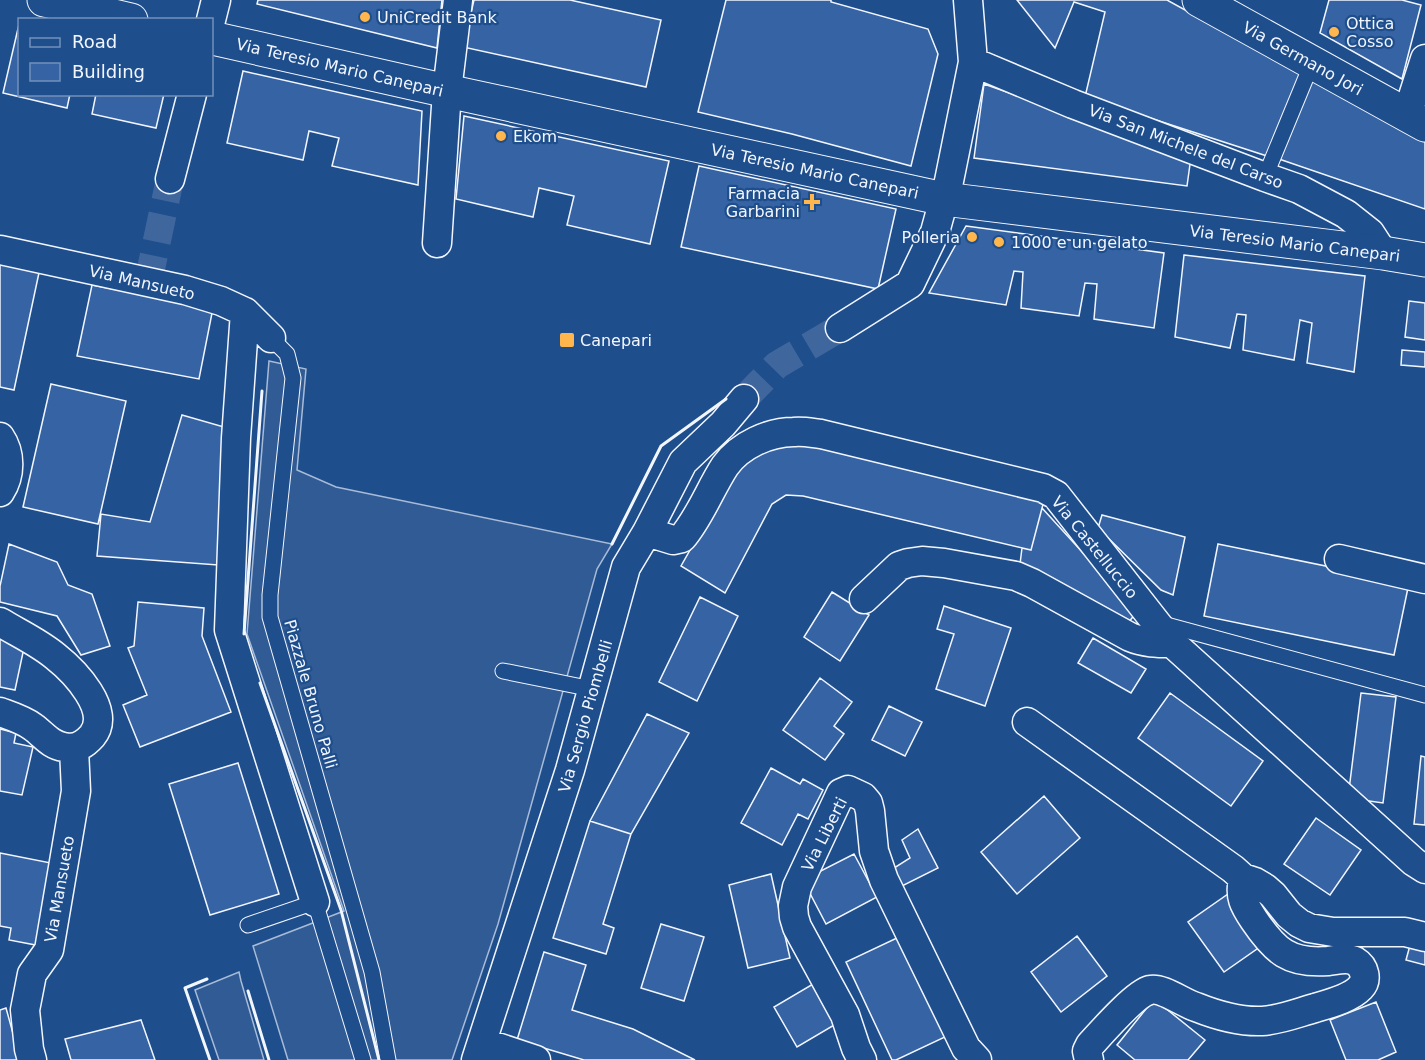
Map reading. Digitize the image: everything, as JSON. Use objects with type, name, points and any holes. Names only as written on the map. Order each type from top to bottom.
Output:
[{"type":"main road","points":[[44,0],[121,18]]},
{"type":"main road","name":"Via Germano Jori","points":[[1199,0],[1416,120]]},
{"type":"main road","name":"Via Teresio Mario Canepari","points":[[213,38],[944,199],[1425,260]]},
{"type":"street","points":[[212,18],[216,0]]},
{"type":"street","points":[[438,243],[447,91],[458,0]]},
{"type":"street","points":[[840,328],[910,284],[935,232],[973,62],[968,0]]},
{"type":"street","name":"Via Germano Jori","points":[[1416,120],[1425,59]]},
{"type":"street","name":"Via San Michele del Carso","points":[[973,62],[1073,104],[1299,189],[1346,214],[1370,233],[1383,253]]},
{"type":"street","points":[[170,179],[191,96]]},
{"type":"street","name":"Via Mansueto","points":[[0,250],[185,290],[221,301],[245,312],[271,338]]},
{"type":"street","points":[[245,312],[236,438],[229,630],[315,902]]},
{"type":"street","name":"Via Sergio Piombelli","points":[[479,1051],[570,770],[626,567],[683,462],[723,424],[744,399]]},
{"type":"street","name":"Via Castelluccio","points":[[647,532],[673,540],[682,538],[726,465],[736,454],[749,445],[781,433],[821,435],[1043,488],[1056,495],[1164,633],[1414,862],[1425,869]]},
{"type":"street","points":[[0,437],[5,444],[8,456],[6,478],[0,492]]},
{"type":"street","points":[[1340,559],[1425,579]]},
{"type":"street","points":[[864,598],[899,566],[922,561],[944,563],[1016,576],[1142,642],[1155,644],[1164,633]]},
{"type":"street","points":[[0,622],[42,646],[73,672],[93,699],[98,723],[94,734],[74,749],[56,745],[33,726],[0,712]]},
{"type":"street","points":[[1028,722],[1243,878],[1265,888],[1299,923],[1322,931],[1405,932],[1425,937]]},
{"type":"street","name":"Via Mansueto","points":[[32,1060],[25,1010],[32,974],[49,950],[76,791],[74,749]]},
{"type":"street","name":"Via Liberti","points":[[862,1060],[845,1015],[798,927],[793,906],[797,887],[841,793],[849,790],[863,797],[868,803],[874,851],[884,880],[966,1048],[977,1060]]},
{"type":"street","points":[[1089,1060],[1087,1051],[1090,1045],[1138,996],[1152,989],[1160,990],[1211,1012],[1244,1020],[1260,1021],[1290,1015],[1336,1001],[1361,988],[1365,980],[1365,973],[1354,960],[1313,962],[1302,960],[1280,952],[1271,944],[1242,897],[1243,878]]},
{"type":"street","points":[[479,1051],[536,1060]]},
{"type":"lane","points":[[1264,177],[1312,63]]},
{"type":"lane","name":"Piazzale Bruno Palli","points":[[271,338],[287,354],[293,378],[270,595],[270,617],[372,972],[388,1060]]},
{"type":"lane","points":[[1164,633],[1425,695]]},
{"type":"lane","points":[[503,671],[592,689]]},
{"type":"lane","points":[[248,925],[315,902],[363,1060]]},
{"type":"shaded area","points":[[269,361],[306,369],[297,470],[336,487],[612,544],[597,569],[498,924],[452,1060],[288,1060],[253,946],[344,911],[247,634]]},
{"type":"shaded area","points":[[239,972],[264,1060],[219,1060],[195,990]]},
{"type":"building","points":[[258,0],[442,0],[437,48],[257,4]]},
{"type":"building","points":[[474,0],[570,0],[661,20],[646,87],[463,47]]},
{"type":"building","points":[[726,0],[831,0],[831,2],[928,29],[938,54],[911,166],[698,112]]},
{"type":"building","points":[[1017,0],[1167,0],[1302,74],[1267,156],[1085,97],[1105,12],[1074,2],[1055,48]]},
{"type":"building","points":[[1329,0],[1402,0],[1421,5],[1402,79],[1320,33]]},
{"type":"building","points":[[18,29],[18,96],[70,96],[67,108],[3,93]]},
{"type":"building","points":[[243,71],[422,111],[418,185],[332,166],[339,138],[309,131],[303,160],[227,143]]},
{"type":"building","points":[[1311,80],[1425,142],[1425,209],[1279,159]]},
{"type":"building","points":[[984,84],[1191,157],[1187,186],[974,158]]},
{"type":"building","points":[[96,96],[164,96],[156,128],[92,114]]},
{"type":"building","points":[[464,116],[669,161],[650,244],[567,225],[574,196],[539,188],[533,217],[456,199]]},
{"type":"building","points":[[699,166],[896,209],[878,289],[681,247]]},
{"type":"building","points":[[966,226],[1164,253],[1154,328],[1094,319],[1097,284],[1085,283],[1079,316],[1021,308],[1023,272],[1014,271],[1006,305],[929,293]]},
{"type":"building","points":[[1184,255],[1365,276],[1354,372],[1307,363],[1312,323],[1300,320],[1294,360],[1243,350],[1246,315],[1237,314],[1230,348],[1175,337]]},
{"type":"building","points":[[0,259],[40,268],[14,390],[0,387]]},
{"type":"building","points":[[92,285],[213,308],[199,379],[77,356]]},
{"type":"building","points":[[1409,301],[1425,303],[1425,340],[1405,337]]},
{"type":"building","points":[[1402,350],[1425,352],[1425,367],[1401,365]]},
{"type":"building","points":[[51,384],[126,401],[98,524],[23,507]]},
{"type":"building","points":[[182,415],[224,427],[218,565],[97,556],[101,514],[150,522]]},
{"type":"building","points":[[800,444],[1045,497],[1031,550],[803,496],[786,495],[772,504],[725,593],[681,566],[731,478],[759,451]]},
{"type":"building","points":[[1042,508],[1137,612],[1127,624],[1020,564],[1022,548],[1031,550]]},
{"type":"building","points":[[1102,515],[1185,537],[1173,595],[1161,590],[1098,528]]},
{"type":"building","points":[[9,544],[57,562],[68,585],[92,594],[110,646],[81,655],[57,616],[0,602],[0,586]]},
{"type":"building","points":[[1218,544],[1409,583],[1394,655],[1204,616]]},
{"type":"building","points":[[832,592],[869,615],[840,661],[804,637]]},
{"type":"building","points":[[700,597],[738,616],[697,701],[659,682]]},
{"type":"building","points":[[138,602],[204,608],[202,636],[231,712],[140,747],[123,705],[147,695],[128,648],[134,646]]},
{"type":"building","points":[[944,606],[1011,628],[985,706],[936,689],[954,634],[937,629]]},
{"type":"building","points":[[0,637],[25,643],[15,690],[0,687]]},
{"type":"building","points":[[1093,638],[1146,669],[1131,693],[1078,663]]},
{"type":"building","points":[[820,678],[852,702],[834,726],[844,734],[825,760],[783,730]]},
{"type":"building","points":[[1170,693],[1263,761],[1231,806],[1138,738]]},
{"type":"building","points":[[1361,693],[1396,697],[1383,803],[1348,798]]},
{"type":"building","points":[[889,706],[922,722],[905,756],[872,740]]},
{"type":"building","points":[[647,714],[689,733],[631,834],[590,821]]},
{"type":"building","points":[[0,729],[16,733],[14,743],[33,747],[22,795],[0,791]]},
{"type":"building","points":[[1421,756],[1425,757],[1425,825],[1414,824]]},
{"type":"building","points":[[238,763],[279,894],[210,915],[169,784]]},
{"type":"building","points":[[771,768],[800,784],[803,779],[823,790],[808,819],[798,814],[782,845],[741,823]]},
{"type":"building","points":[[1044,796],[1080,838],[1017,894],[981,852]]},
{"type":"building","points":[[1316,818],[1361,850],[1330,895],[1284,864]]},
{"type":"building","points":[[590,821],[631,834],[603,924],[614,928],[606,954],[553,938]]},
{"type":"building","points":[[918,829],[938,868],[902,886],[894,868],[910,858],[902,840]]},
{"type":"building","points":[[0,853],[56,864],[41,946],[9,940],[11,928],[0,926]]},
{"type":"building","points":[[854,854],[877,897],[826,924],[803,880]]},
{"type":"building","points":[[771,874],[790,958],[748,968],[729,885]]},
{"type":"building","points":[[1228,894],[1264,944],[1224,972],[1188,922]]},
{"type":"building","points":[[661,924],[704,937],[684,1001],[641,988]]},
{"type":"building","points":[[1077,936],[1107,976],[1061,1012],[1031,972]]},
{"type":"building","points":[[899,937],[945,1037],[892,1060],[846,962]]},
{"type":"building","points":[[1412,938],[1425,942],[1425,965],[1406,960]]},
{"type":"building","points":[[544,952],[586,965],[572,1010],[633,1029],[695,1060],[584,1060],[517,1040]]},
{"type":"building","points":[[813,984],[836,1024],[797,1047],[774,1007]]},
{"type":"building","points":[[1154,999],[1205,1040],[1188,1060],[1135,1060],[1117,1045]]},
{"type":"building","points":[[1376,1002],[1396,1052],[1378,1060],[1346,1060],[1330,1020]]},
{"type":"building","points":[[6,1008],[21,1060],[0,1060],[0,1010]]},
{"type":"building","points":[[141,1020],[155,1060],[71,1060],[65,1039]]},
{"type":"tunnel","points":[[148,283],[170,179]]},
{"type":"tunnel","points":[[744,399],[777,365],[840,328]]},
{"type":"wall","points":[[244,634],[262,391]]},
{"type":"wall","points":[[612,544],[661,446],[726,399]]},
{"type":"wall","points":[[260,683],[341,910],[379,1060]]},
{"type":"wall","points":[[207,979],[185,988],[210,1060]]},
{"type":"wall","points":[[248,991],[269,1060]]},
{"type":"place","name":"UniCredit Bank","points":[[365,17]]},
{"type":"place","name":"Ottica Cosso","points":[[1334,32]]},
{"type":"place","name":"Ekom","points":[[501,136]]},
{"type":"place","name":"Farmacia Garbarini","points":[[812,202]]},
{"type":"place","name":"Polleria","points":[[972,237]]},
{"type":"place","name":"1000 e un gelato","points":[[999,242]]},
{"type":"place","name":"Canepari","points":[[567,340]]}]
